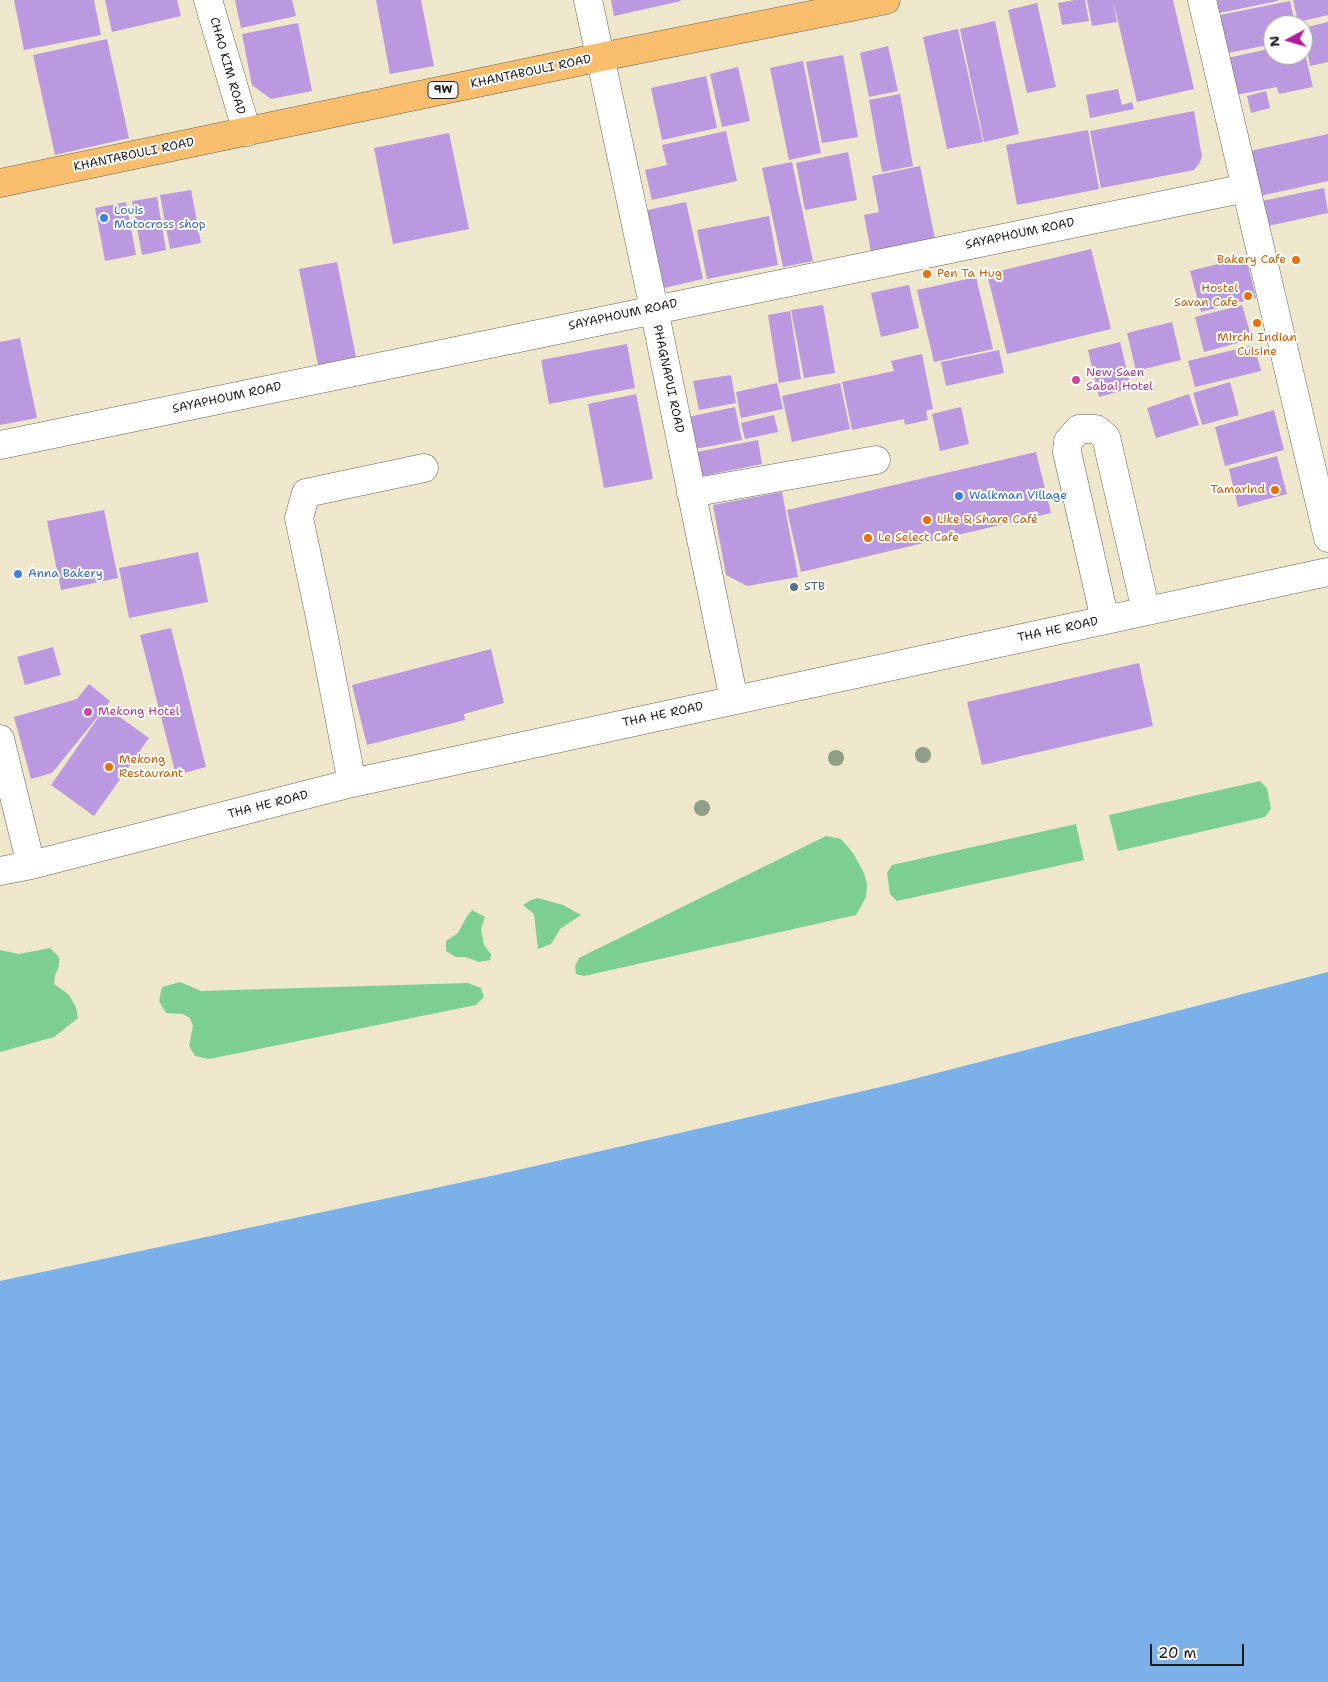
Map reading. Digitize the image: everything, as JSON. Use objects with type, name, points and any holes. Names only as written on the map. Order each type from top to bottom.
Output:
[{"type":"main road","name":"KHANTABOULI ROAD","points":[[0,183],[601,57],[886,0]]},
{"type":"street","name":"CHAO KIM ROAD","points":[[208,0],[247,132]]},
{"type":"street","name":"PHAGNAPUI ROAD","points":[[588,0],[654,309],[734,700]]},
{"type":"street","points":[[1202,0],[1328,538]]},
{"type":"street","name":"SAYAPHOUM ROAD","points":[[0,445],[1246,188]]},
{"type":"street","points":[[1105,620],[1067,452],[1068,441],[1079,429],[1096,428],[1106,438],[1146,611]]},
{"type":"street","points":[[691,493],[876,460]]},
{"type":"street","points":[[352,783],[299,518],[306,493],[424,468]]},
{"type":"street","name":"THA HE ROAD","points":[[0,871],[32,865],[352,783],[1328,572]]},
{"type":"street","points":[[0,739],[32,865]]},
{"type":"green space","points":[[1260,781],[1267,788],[1271,809],[1265,817],[1118,851],[1109,815]]},
{"type":"green space","points":[[1076,824],[1084,860],[897,901],[890,894],[887,873],[892,865]]},
{"type":"green space","points":[[826,836],[841,839],[853,853],[864,873],[867,884],[866,897],[856,915],[584,976],[576,974],[575,966],[579,958]]},
{"type":"green space","points":[[538,898],[563,905],[581,915],[560,929],[551,944],[538,949],[534,914],[523,905]]},
{"type":"green space","points":[[472,910],[485,917],[481,929],[484,945],[491,954],[490,960],[479,962],[465,957],[456,957],[446,951],[446,941],[458,933]]},
{"type":"green space","points":[[50,948],[59,957],[59,966],[54,984],[69,995],[76,1007],[78,1018],[54,1037],[0,1052],[0,950],[19,954]]},
{"type":"green space","points":[[180,982],[201,991],[468,983],[481,988],[484,997],[476,1005],[209,1059],[195,1056],[189,1046],[193,1026],[190,1018],[183,1014],[166,1013],[159,1001],[162,987]]},
{"type":"water","points":[[1328,972],[1328,1682],[0,1682],[0,1281],[496,1175],[898,1083]]},
{"type":"building","points":[[14,0],[94,0],[101,35],[24,50]]},
{"type":"building","points":[[105,0],[177,0],[181,16],[112,32]]},
{"type":"building","points":[[235,0],[292,0],[296,16],[241,28]]},
{"type":"building","points":[[376,0],[421,0],[434,66],[390,74]]},
{"type":"building","points":[[611,0],[680,0],[681,1],[614,16]]},
{"type":"building","points":[[1085,0],[1089,21],[1062,25],[1058,3]]},
{"type":"building","points":[[1087,0],[1113,0],[1117,22],[1092,26]]},
{"type":"building","points":[[1113,0],[1173,0],[1194,89],[1137,102]]},
{"type":"building","points":[[1217,0],[1278,0],[1278,1],[1219,13]]},
{"type":"building","points":[[1293,0],[1328,0],[1328,15],[1313,18],[1313,15],[1296,15]]},
{"type":"building","points":[[1290,1],[1293,15],[1263,15],[1263,46],[1228,53],[1220,15]]},
{"type":"building","points":[[1037,3],[1056,87],[1027,93],[1008,10]]},
{"type":"building","points":[[995,21],[1019,134],[984,142],[960,29]]},
{"type":"building","points":[[1328,22],[1328,62],[1310,66],[1313,65],[1313,26]]},
{"type":"building","points":[[298,23],[312,91],[271,99],[252,85],[242,34]]},
{"type":"building","points":[[958,29],[983,142],[947,149],[923,37]]},
{"type":"building","points":[[107,39],[129,138],[55,155],[33,55]]},
{"type":"building","points":[[888,46],[898,91],[869,97],[860,53]]},
{"type":"building","points":[[1263,50],[1263,65],[1308,65],[1313,87],[1279,94],[1277,87],[1231,96],[1223,59]]},
{"type":"building","points":[[843,55],[858,137],[822,143],[806,62]]},
{"type":"building","points":[[803,61],[821,153],[789,160],[770,68]]},
{"type":"building","points":[[738,67],[750,121],[722,127],[710,74]]},
{"type":"building","points":[[706,76],[717,128],[662,140],[651,88]]},
{"type":"building","points":[[1118,89],[1122,105],[1132,102],[1134,109],[1090,118],[1086,95]]},
{"type":"building","points":[[1266,91],[1270,108],[1251,113],[1247,96]]},
{"type":"building","points":[[900,94],[913,166],[882,172],[869,100]]},
{"type":"building","points":[[1194,111],[1202,157],[1194,170],[1101,188],[1090,131]]},
{"type":"building","points":[[1088,130],[1099,189],[1017,205],[1006,145]]},
{"type":"building","points":[[726,131],[737,181],[652,200],[645,170],[667,165],[662,145]]},
{"type":"building","points":[[449,133],[469,229],[393,244],[374,148]]},
{"type":"building","points":[[1328,134],[1328,181],[1260,196],[1250,151]]},
{"type":"building","points":[[848,152],[857,200],[805,210],[796,163]]},
{"type":"building","points":[[792,162],[813,261],[783,267],[762,168]]},
{"type":"building","points":[[920,166],[935,239],[871,252],[864,215],[879,212],[872,176]]},
{"type":"building","points":[[1324,188],[1328,213],[1268,226],[1262,201]]},
{"type":"building","points":[[191,190],[201,243],[170,249],[160,195]]},
{"type":"building","points":[[157,197],[166,250],[142,255],[132,201]]},
{"type":"building","points":[[126,202],[136,255],[105,261],[95,208]]},
{"type":"building","points":[[686,202],[703,279],[660,289],[643,211]]},
{"type":"building","points":[[769,216],[778,265],[707,279],[697,230]]},
{"type":"building","points":[[1091,249],[1111,329],[1007,354],[987,274]]},
{"type":"building","points":[[1246,257],[1256,298],[1201,312],[1190,271]]},
{"type":"building","points":[[337,262],[356,357],[318,365],[299,269]]},
{"type":"building","points":[[976,277],[993,349],[934,362],[917,290]]},
{"type":"building","points":[[909,285],[919,328],[881,337],[871,293]]},
{"type":"building","points":[[823,305],[835,373],[804,378],[791,310]]},
{"type":"building","points":[[1242,305],[1252,339],[1204,352],[1195,317]]},
{"type":"building","points":[[790,311],[801,379],[779,383],[768,315]]},
{"type":"building","points":[[1172,322],[1181,360],[1136,371],[1127,333]]},
{"type":"building","points":[[20,338],[37,418],[0,425],[0,342]]},
{"type":"building","points":[[1120,342],[1131,388],[1099,397],[1088,350]]},
{"type":"building","points":[[627,344],[635,388],[549,404],[541,360]]},
{"type":"building","points":[[1254,345],[1261,371],[1195,387],[1188,361]]},
{"type":"building","points":[[999,350],[1004,373],[946,386],[941,362]]},
{"type":"building","points":[[922,354],[933,409],[926,411],[928,420],[905,425],[904,419],[852,430],[842,382],[894,371],[891,361]]},
{"type":"building","points":[[731,375],[736,403],[699,410],[693,381]]},
{"type":"building","points":[[1230,382],[1239,415],[1202,425],[1193,393]]},
{"type":"building","points":[[777,383],[783,409],[741,418],[736,392]]},
{"type":"building","points":[[840,383],[850,429],[792,442],[782,396]]},
{"type":"building","points":[[636,394],[653,479],[604,488],[588,404]]},
{"type":"building","points":[[1189,394],[1199,425],[1156,438],[1147,408]]},
{"type":"building","points":[[735,407],[742,440],[695,449],[688,417]]},
{"type":"building","points":[[961,407],[969,444],[940,451],[932,414]]},
{"type":"building","points":[[1274,410],[1284,450],[1225,466],[1215,427]]},
{"type":"building","points":[[774,415],[778,432],[745,439],[741,423]]},
{"type":"building","points":[[758,440],[762,464],[702,476],[697,452]]},
{"type":"building","points":[[1036,452],[1051,513],[801,572],[787,510]]},
{"type":"building","points":[[1277,456],[1287,494],[1238,507],[1229,469]]},
{"type":"building","points":[[782,492],[798,577],[747,586],[726,575],[713,505]]},
{"type":"building","points":[[104,510],[118,578],[61,590],[47,521]]},
{"type":"building","points":[[198,552],[208,602],[129,618],[119,568]]},
{"type":"building","points":[[171,628],[206,767],[176,775],[140,635]]},
{"type":"building","points":[[53,647],[61,675],[25,685],[17,657]]},
{"type":"building","points":[[491,649],[504,703],[464,714],[465,720],[367,745],[352,685]]},
{"type":"building","points":[[1139,663],[1153,726],[982,765],[967,702]]},
{"type":"building","points":[[89,684],[110,701],[106,707],[149,738],[94,816],[51,785],[104,709],[52,773],[31,779],[14,717],[77,699]]},
{"type":"place","name":"Louis Motocross shop","points":[[104,218]]},
{"type":"place","name":"Bakery Cafe","points":[[1296,260]]},
{"type":"place","name":"Pen Ta Hug","points":[[927,274]]},
{"type":"place","name":"Hostel Savan Cafe","points":[[1248,296]]},
{"type":"place","name":"Mirchi Indian Cuisine","points":[[1257,323]]},
{"type":"place","name":"New Saen Sabai Hotel","points":[[1076,380]]},
{"type":"place","name":"Tamarind","points":[[1275,490]]},
{"type":"place","name":"Walkman Village","points":[[959,496]]},
{"type":"place","name":"Like & Share Café","points":[[927,520]]},
{"type":"place","name":"Le Select Cafe","points":[[868,538]]},
{"type":"place","name":"Anna Bakery","points":[[18,574]]},
{"type":"place","name":"STB","points":[[794,587]]},
{"type":"place","name":"Mekong Hotel","points":[[88,712]]},
{"type":"place","name":"Mekong Restaurant","points":[[109,767]]}]
